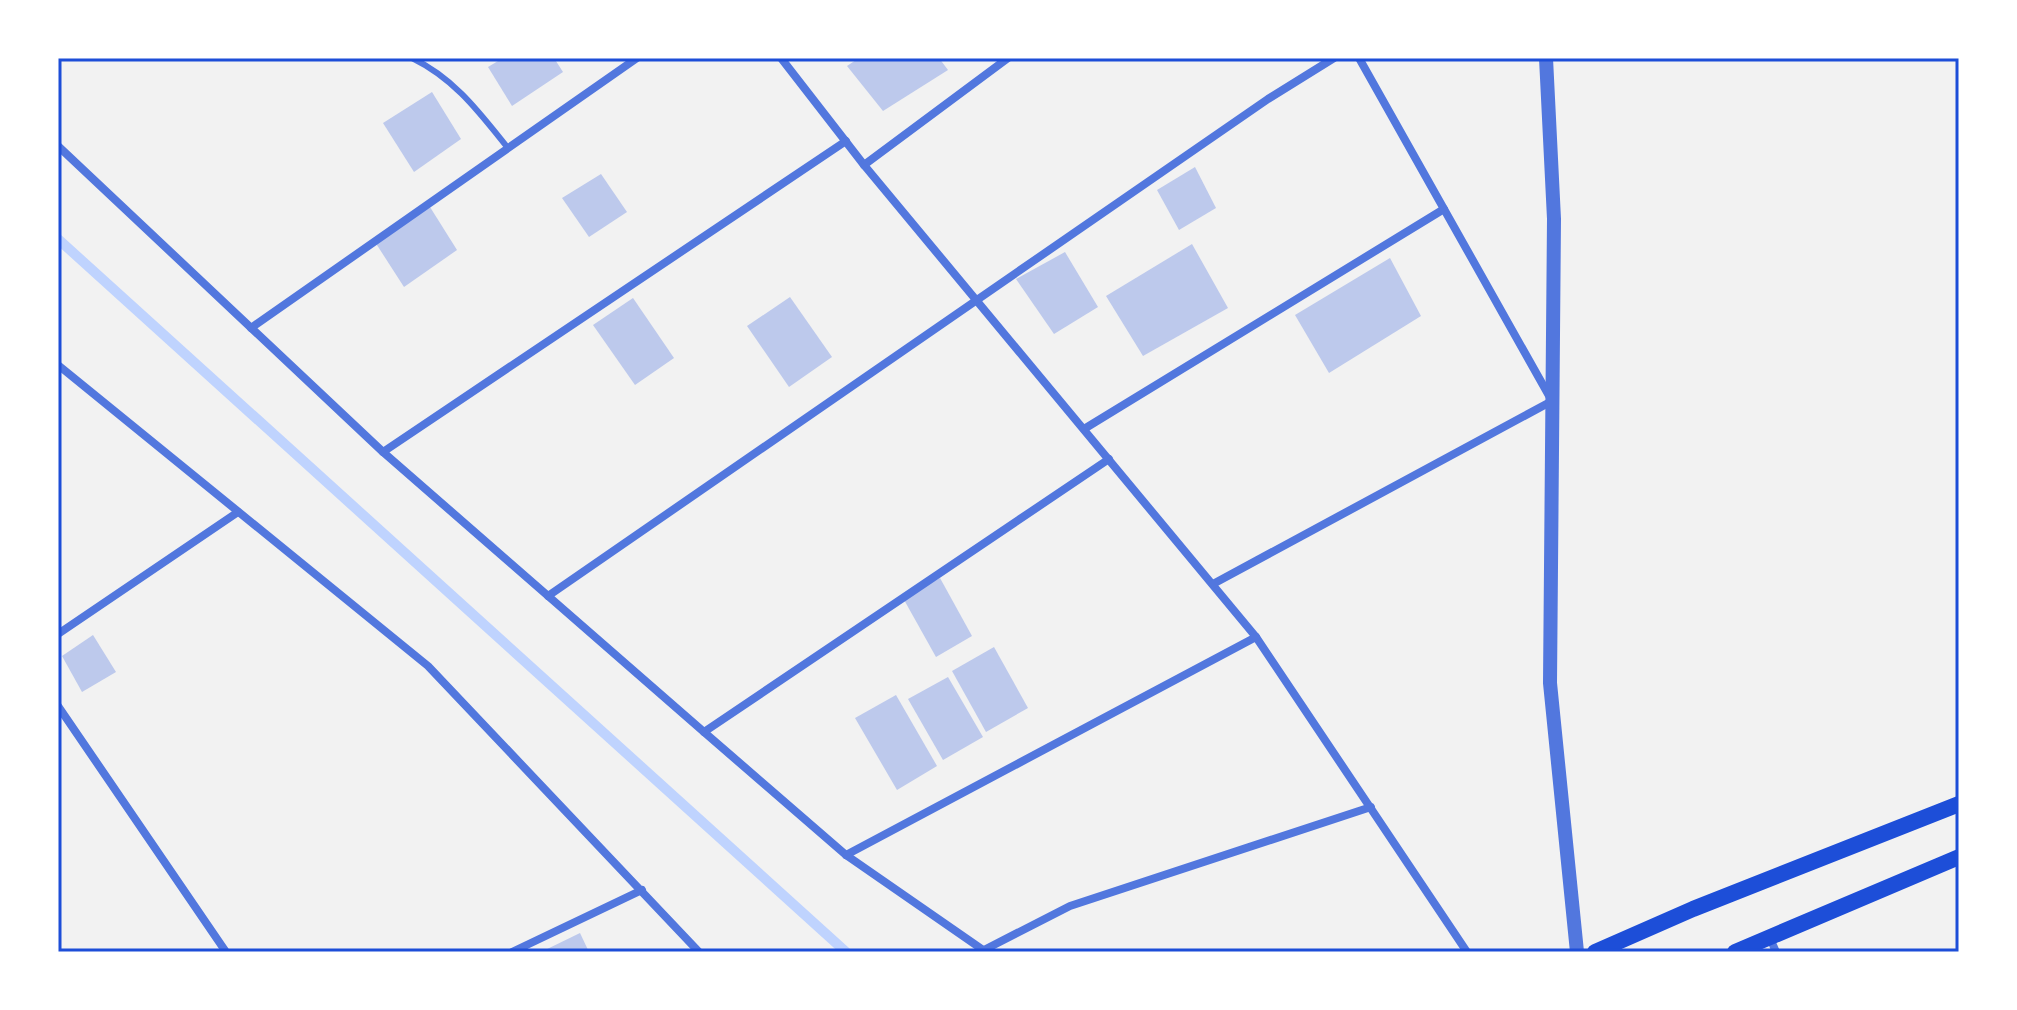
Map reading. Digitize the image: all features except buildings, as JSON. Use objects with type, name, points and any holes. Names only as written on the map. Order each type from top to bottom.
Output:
[{"type":"main road","points":[[1595,952],[1693,909],[1959,804]]},
{"type":"main road","points":[[1735,952],[1773,944],[1959,857]]},
{"type":"street","points":[[251,328],[637,58]]},
{"type":"street","points":[[781,58],[864,165],[1256,637],[1467,952]]},
{"type":"street","points":[[864,165],[1008,58]]},
{"type":"street","points":[[548,596],[1268,99],[1334,58]]},
{"type":"street","points":[[1359,58],[1552,401]]},
{"type":"street","points":[[1546,58],[1554,219],[1550,683],[1577,952]]},
{"type":"street","points":[[383,452],[846,141]]},
{"type":"street","points":[[58,146],[383,452],[704,732],[846,855],[985,951],[1070,906],[1371,807]]},
{"type":"street","points":[[1084,429],[1444,209]]},
{"type":"street","points":[[58,365],[428,666],[699,952]]},
{"type":"street","points":[[1213,584],[1552,401]]},
{"type":"street","points":[[704,732],[1109,459]]},
{"type":"street","points":[[58,634],[238,512]]},
{"type":"street","points":[[846,855],[1256,637]]},
{"type":"street","points":[[58,706],[226,952]]},
{"type":"street","points":[[512,952],[642,890]]},
{"type":"lane","points":[[412,58],[440,71],[469,99],[508,148]]},
{"type":"waterway","points":[[58,239],[846,952]]}]
